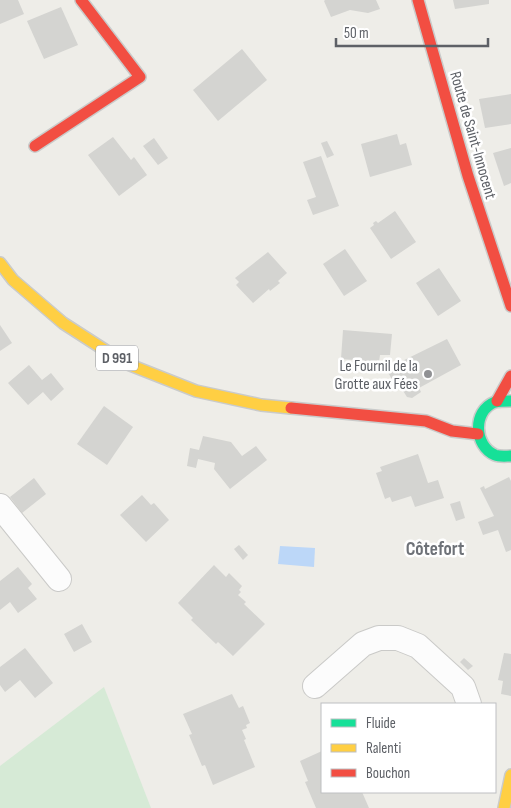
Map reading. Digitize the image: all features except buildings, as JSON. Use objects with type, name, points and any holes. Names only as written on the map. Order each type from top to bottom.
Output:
[{"type":"main road","points":[[35,146],[140,77],[81,0]]},
{"type":"main road","name":"Route de Saint-Innocent","points":[[418,0],[468,176],[511,306]]},
{"type":"main road","name":"D 991","points":[[0,263],[14,280],[63,323],[125,363],[196,390],[261,405],[426,421],[452,431],[478,434]]},
{"type":"main road","points":[[497,401],[511,376]]},
{"type":"main road","points":[[511,401],[497,401],[477,412],[478,434],[485,448],[499,456],[511,456]]},
{"type":"main road","name":"D 991","points":[[426,421],[444,416]]},
{"type":"street","points":[[0,506],[59,579]]},
{"type":"street","points":[[314,686],[363,644],[379,638],[398,638],[418,646],[463,686],[469,703]]},
{"type":"green space","points":[[104,687],[151,808],[0,808],[0,766]]},
{"type":"water","points":[[280,546],[315,548],[314,567],[278,564]]},
{"type":"traffic: fast","points":[[511,401],[495,402],[488,406],[482,413],[478,428],[483,444],[488,451],[497,456],[511,456]]},
{"type":"traffic: slow","points":[[0,263],[13,280],[63,323],[125,363],[196,391],[261,405],[291,408]]},
{"type":"traffic: slow","points":[[504,808],[511,775]]},
{"type":"traffic: jam","points":[[35,146],[140,77],[81,0]]},
{"type":"traffic: jam","points":[[418,0],[468,176],[511,306]]},
{"type":"traffic: jam","points":[[497,401],[511,376]]},
{"type":"traffic: jam","points":[[291,408],[426,421],[452,431],[478,434]]},
{"type":"place","name":"Le Fournil de la Grotte aux Fées","points":[[428,374]]},
{"type":"district","name":"Côtefort","points":[[435,548]]}]
